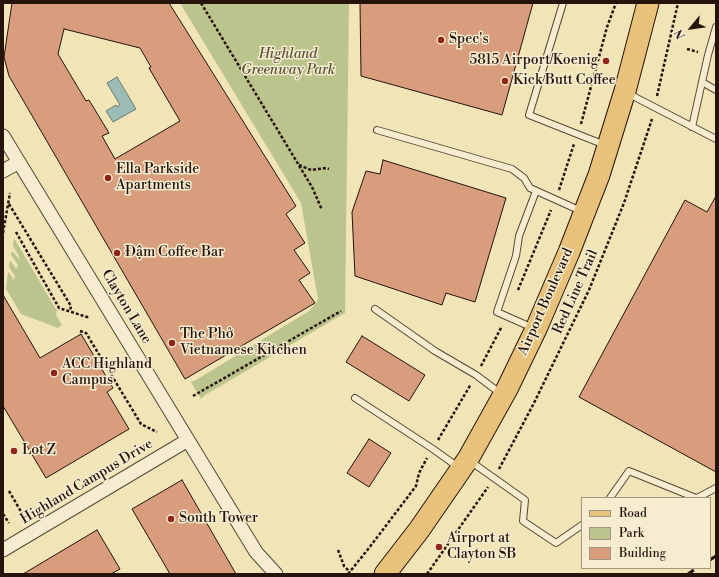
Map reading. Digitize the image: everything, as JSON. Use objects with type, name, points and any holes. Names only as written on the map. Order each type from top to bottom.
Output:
[{"type":"main road","name":"Airport Boulevard","points":[[390,571],[465,464],[503,396],[536,329],[599,175],[625,92],[648,3]]},
{"type":"street","name":"Clayton Lane","points":[[3,136],[256,552],[276,574]]},
{"type":"street","points":[[3,171],[19,162]]},
{"type":"street","name":"Highland Campus Drive","points":[[3,550],[188,440]]},
{"type":"lane","points":[[563,3],[529,115],[608,146]]},
{"type":"lane","points":[[692,127],[716,27]]},
{"type":"lane","points":[[702,82],[716,90]]},
{"type":"lane","points":[[625,92],[716,139]]},
{"type":"lane","points":[[377,130],[512,169],[524,178],[530,188],[584,212]]},
{"type":"lane","points":[[536,191],[519,236],[516,256],[497,312],[536,329]]},
{"type":"lane","points":[[375,309],[435,351],[476,375],[503,396]]},
{"type":"lane","points":[[355,398],[433,449],[465,464],[526,500],[523,521],[556,543],[581,526]]},
{"type":"lane","points":[[611,497],[629,471],[694,497]]},
{"type":"lane","points":[[698,497],[716,488]]},
{"type":"path","points":[[201,3],[298,164],[316,195],[322,210]]},
{"type":"path","points":[[583,119],[607,27],[616,3]]},
{"type":"path","points":[[659,87],[678,3]]},
{"type":"path","points":[[687,49],[702,53]]},
{"type":"path","name":"Red Line Trail","points":[[501,466],[534,403],[589,290],[624,204],[652,118]]},
{"type":"path","points":[[560,186],[575,141]]},
{"type":"path","points":[[298,164],[311,170],[329,169]]},
{"type":"path","points":[[3,233],[10,193]]},
{"type":"path","points":[[8,204],[71,306],[70,311]]},
{"type":"path","points":[[483,362],[506,317],[539,242],[552,208]]},
{"type":"path","points":[[16,232],[59,308],[87,317],[90,316]]},
{"type":"path","points":[[193,396],[341,311]]},
{"type":"path","points":[[80,332],[86,334],[141,424],[157,432]]},
{"type":"path","points":[[441,436],[471,384]]},
{"type":"path","points":[[338,550],[344,566],[349,573],[416,486],[427,457]]},
{"type":"path","points":[[426,574],[488,487]]},
{"type":"path","points":[[9,491],[23,515]]},
{"type":"path","points":[[3,514],[9,523]]},
{"type":"green space","name":"Highland Greenway Park","points":[[180,3],[349,3],[345,313],[205,395],[201,399],[191,382],[309,311],[318,299],[301,203]]},
{"type":"green space","points":[[14,238],[57,311],[56,315],[62,325],[58,328],[21,314],[6,289],[8,272],[14,280],[15,276],[9,267],[10,260],[16,269],[18,265],[11,255],[12,251],[19,259],[19,256],[13,246]]},
{"type":"water","points":[[117,77],[136,109],[113,122],[106,111],[116,105],[117,107],[120,105],[107,83]]},
{"type":"building","name":"Ella Parkside Apartments","points":[[12,3],[169,3],[296,206],[286,214],[305,243],[294,250],[310,273],[299,280],[315,303],[185,379],[9,76],[4,57]],"holes":[[[64,29],[140,48],[151,67],[149,68],[180,121],[115,159],[102,136],[109,133],[89,100],[86,101],[58,54]]]},
{"type":"building","name":"Spec's","points":[[360,3],[533,3],[502,115],[361,76]]},
{"type":"building","points":[[383,160],[506,198],[475,302],[446,293],[442,305],[355,276],[352,212],[366,171],[380,174]]},
{"type":"building","points":[[716,196],[716,472],[579,397],[685,200],[707,212]]},
{"type":"building","name":"ACC Highland Campus","points":[[3,295],[40,358],[81,334],[113,388],[107,392],[129,429],[46,478],[3,406]]},
{"type":"building","points":[[362,336],[425,375],[409,401],[346,362]]},
{"type":"building","points":[[369,439],[391,453],[369,487],[347,473]]},
{"type":"building","name":"South Tower","points":[[182,480],[236,574],[170,574],[132,509]]},
{"type":"building","points":[[97,530],[120,569],[111,574],[23,574]]},
{"type":"railway","points":[[711,559],[716,556]]},
{"type":"railway","points":[[688,574],[696,569]]},
{"type":"place","name":"Spec's","points":[[441,40]]},
{"type":"place","name":"5815 Airport/Koenig","points":[[606,61]]},
{"type":"place","name":"Kick Butt Coffee","points":[[505,81]]},
{"type":"place","name":"Ella Parkside Apartments","points":[[108,178]]},
{"type":"place","name":"Đậm Coffee Bar","points":[[117,253]]},
{"type":"place","name":"The Phở Vietnamese Kitchen","points":[[172,343]]},
{"type":"place","name":"ACC Highland Campus","points":[[54,373]]},
{"type":"place","name":"Lot Z","points":[[14,451]]},
{"type":"place","name":"South Tower","points":[[171,519]]},
{"type":"place","name":"Airport at Clayton SB","points":[[439,547]]}]
